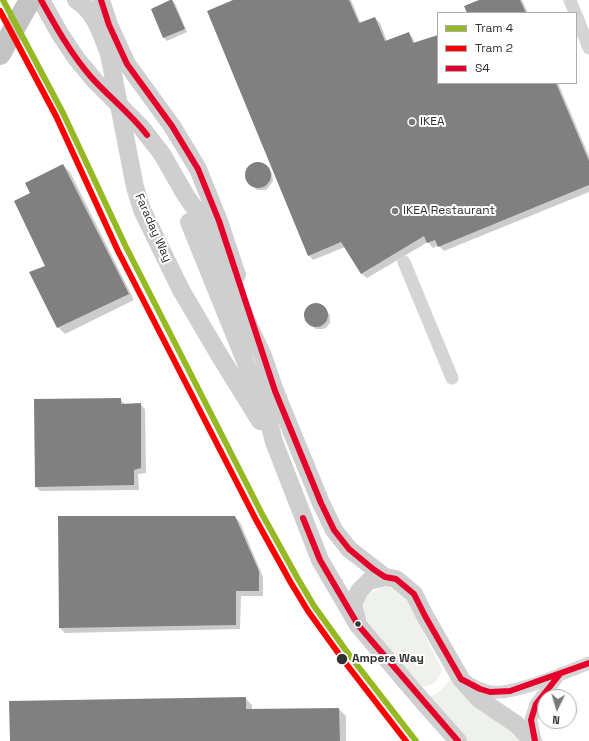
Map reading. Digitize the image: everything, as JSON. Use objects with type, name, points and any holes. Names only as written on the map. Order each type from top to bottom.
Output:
[{"type":"highway","points":[[0,54],[34,1]]},
{"type":"street","name":"Faraday Way","points":[[76,0],[84,5],[96,21],[109,54],[135,187],[142,210],[181,290],[274,442]]},
{"type":"street","points":[[101,0],[109,25],[128,64],[172,126],[198,169],[219,221],[274,391],[321,503],[334,530],[349,549],[384,577]]},
{"type":"street","points":[[570,0],[575,12]]},
{"type":"street","points":[[34,1],[95,81],[141,127],[162,154],[186,196],[200,214],[218,259],[263,356]]},
{"type":"street","points":[[577,17],[589,48]]},
{"type":"street","points":[[186,196],[190,222],[267,415],[274,442],[320,560],[358,625],[458,741]]},
{"type":"street","points":[[404,262],[452,378]]},
{"type":"street","points":[[358,625],[353,604],[358,590],[369,581],[384,577],[396,579],[414,594],[424,616],[461,679],[479,699],[516,724],[534,741]]},
{"type":"street","points":[[461,679],[480,689],[490,692],[510,691],[589,663]]},
{"type":"street","points":[[534,741],[531,720],[536,704],[560,674]]},
{"type":"shaded area","points":[[382,587],[390,587],[396,590],[407,600],[442,670],[439,677],[433,684],[422,687],[363,620],[361,606],[365,596]]},
{"type":"shaded area","points":[[451,679],[525,741],[466,741],[428,697],[438,693]]},
{"type":"building","points":[[172,0],[185,29],[163,38],[151,9]]},
{"type":"building","name":"IKEA","points":[[233,0],[349,0],[359,23],[375,17],[385,41],[409,32],[413,43],[437,35],[437,84],[556,84],[589,161],[589,185],[438,247],[435,240],[427,243],[424,236],[361,274],[341,242],[308,256],[207,11]]},
{"type":"building","points":[[479,0],[520,0],[526,12],[467,12],[464,6]]},
{"type":"building","points":[[258,162],[267,166],[271,175],[267,184],[258,188],[249,184],[245,175],[249,166]]},
{"type":"building","points":[[63,164],[129,294],[57,328],[29,272],[45,266],[14,201],[30,193],[25,183]]},
{"type":"building","points":[[316,303],[321,304],[327,310],[327,320],[321,326],[316,327],[311,326],[305,320],[304,315],[305,310],[311,304]]},
{"type":"building","points":[[121,398],[121,404],[141,403],[141,468],[134,470],[134,485],[35,487],[34,399]]},
{"type":"building","points":[[58,516],[235,516],[259,571],[259,591],[236,591],[236,625],[59,628]]},
{"type":"building","points":[[246,697],[246,709],[339,708],[340,741],[10,741],[9,701]]},
{"type":"tram line","name":"4","points":[[3,0],[63,113],[126,247],[262,514],[298,579],[314,606],[350,656],[416,741]]},
{"type":"tram line","name":"2","points":[[0,11],[56,116],[118,251],[255,518],[291,583],[308,611],[344,661],[406,741]]},
{"type":"transit line","name":"S4","points":[[41,0],[64,40],[91,77],[147,135]]},
{"type":"transit line","name":"S4","points":[[101,0],[109,25],[127,64],[172,126],[198,169],[219,221],[275,391],[321,503],[334,530],[349,549],[373,569],[385,577],[396,579],[414,594],[461,679],[480,689],[490,692],[510,691],[589,663]]},
{"type":"transit line","name":"S4","points":[[303,518],[320,560],[358,625],[458,741]]},
{"type":"transit line","name":"S4","points":[[535,741],[531,720],[536,704],[560,674]]},
{"type":"place","name":"IKEA","points":[[412,122]]},
{"type":"place","name":"IKEA Restaurant","points":[[395,211]]},
{"type":"place","name":"Ampere Way","points":[[342,659]]}]
